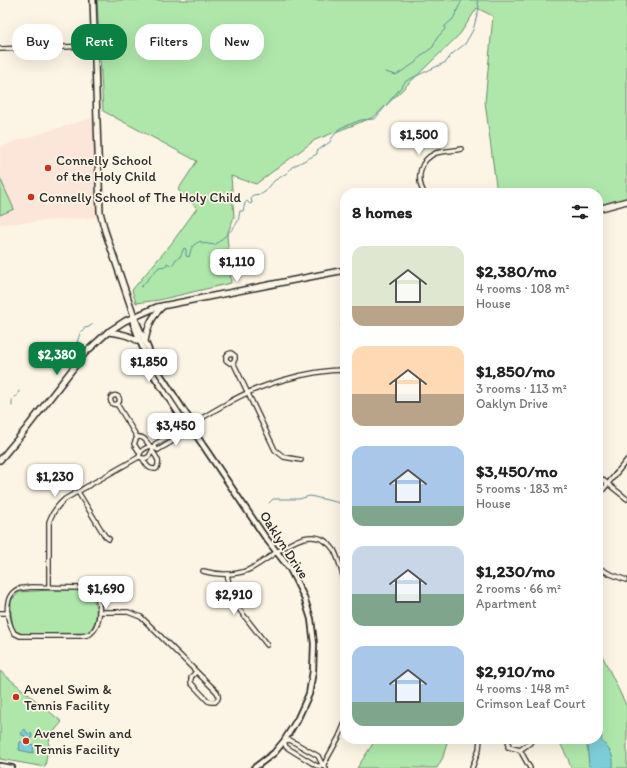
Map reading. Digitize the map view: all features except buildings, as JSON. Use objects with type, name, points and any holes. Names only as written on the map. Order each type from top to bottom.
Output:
[{"type":"main road","points":[[93,0],[94,24]]},
{"type":"main road","points":[[95,60],[100,212],[104,231],[134,316]]},
{"type":"main road","points":[[603,208],[627,201]]},
{"type":"main road","points":[[0,460],[85,353],[108,332],[134,316],[163,306],[340,271]]},
{"type":"main road","points":[[108,332],[122,333],[142,342],[148,326],[155,314],[163,306]]},
{"type":"street","points":[[0,49],[71,47]]},
{"type":"street","points":[[422,188],[419,182],[420,170],[428,157],[435,154],[461,149]]},
{"type":"street","name":"Oaklyn Drive","points":[[134,316],[133,323],[142,342],[154,376],[183,420],[190,426],[276,552],[290,569],[304,597],[311,619],[314,644],[313,671],[309,694],[298,718],[284,741],[274,753],[254,768]]},
{"type":"street","points":[[233,362],[275,450],[284,456],[301,460]]},
{"type":"street","points":[[50,587],[49,522],[58,505],[65,499],[141,458],[149,457],[155,444],[184,426],[190,426],[226,403],[270,384],[302,376],[340,370]]},
{"type":"street","points":[[117,404],[137,437]]},
{"type":"street","points":[[141,436],[144,438],[152,449],[159,462],[156,469],[149,468],[141,458],[140,452],[134,444],[137,437],[141,436]]},
{"type":"street","points":[[140,452],[144,448],[152,449]]},
{"type":"street","points":[[603,490],[627,460]]},
{"type":"street","points":[[603,480],[627,499]]},
{"type":"street","points":[[78,492],[105,536],[109,539]]},
{"type":"street","points":[[203,571],[215,574],[235,574],[248,570],[297,539],[308,537],[319,538],[327,543],[334,551],[340,568]]},
{"type":"street","points":[[603,570],[626,580]]},
{"type":"street","points":[[227,574],[231,594],[235,604],[267,646]]},
{"type":"street","points":[[31,587],[83,588],[90,590],[96,596],[99,606],[98,612],[98,622],[94,630],[89,635],[16,635],[11,628],[8,603],[11,596],[18,589],[31,587]]},
{"type":"street","points":[[98,612],[128,612],[142,617],[217,692],[218,699],[215,702],[208,701],[191,683],[190,679],[196,672]]},
{"type":"street","points":[[0,613],[8,613]]},
{"type":"street","points":[[325,767],[340,735]]},
{"type":"street","points":[[290,740],[318,756],[325,767],[318,766],[286,747],[284,741],[290,740]]},
{"type":"street","points":[[472,768],[480,744]]},
{"type":"street","points":[[508,744],[508,747],[520,750],[530,768]]},
{"type":"street","points":[[520,750],[529,744]]},
{"type":"street","points":[[0,766],[12,768]]},
{"type":"shaded area","name":"Connelly School of the Holy Child","points":[[95,117],[99,217],[0,224],[0,148],[13,142]]},
{"type":"green space","points":[[97,0],[627,0],[627,199],[603,206],[603,188],[496,188],[485,102],[493,16],[477,8],[460,34],[374,117],[315,140],[256,184],[231,176],[234,217],[227,235],[231,283],[159,300],[136,303],[132,290],[171,244],[197,208],[178,190],[197,161],[103,111],[100,60],[127,60],[127,24],[98,24]]},
{"type":"green space","points":[[0,178],[14,209],[0,215]]},
{"type":"green space","points":[[78,590],[85,592],[90,596],[96,606],[96,619],[90,630],[85,633],[23,634],[14,631],[11,614],[11,600],[20,592]]},
{"type":"green space","points":[[603,657],[627,707],[627,768],[571,768],[560,744],[603,744]]},
{"type":"green space","name":"Avenel Swim & Tennis Facility","points":[[0,671],[62,722],[50,736],[45,767],[0,759]]},
{"type":"green space","points":[[373,744],[447,744],[443,757],[437,768],[357,768]]},
{"type":"water","name":"Avenel Swin and Tennis Facility","points":[[25,729],[27,733],[32,734],[31,740],[28,740],[27,743],[34,745],[33,753],[19,750],[20,742],[25,742],[25,736],[22,735],[21,732]]},
{"type":"water","points":[[603,742],[612,755],[613,768],[594,768],[589,765],[586,744],[603,744]]},
{"type":"waterway","points":[[385,72],[396,75],[415,63],[422,55],[433,47],[437,38],[445,29],[445,26],[453,19],[462,0]]},
{"type":"waterway","points":[[141,287],[159,267],[166,266],[167,263],[172,266],[176,259],[180,257],[184,248],[186,249],[186,256],[189,257],[192,247],[198,242],[201,241],[202,243],[215,245],[233,228],[238,221],[240,211],[243,211],[245,203],[247,201],[250,204],[252,203],[251,197],[253,195],[265,192],[274,181],[287,173],[292,167],[317,154],[317,151],[330,142],[340,128],[361,120],[375,119],[406,81],[446,62],[452,54],[465,44],[473,30],[479,7],[477,0]]},
{"type":"waterway","points":[[60,359],[69,355],[76,346],[78,346],[79,342],[77,341],[81,331],[84,330],[84,327],[87,328],[93,324]]},
{"type":"waterway","points":[[12,406],[12,399],[17,396],[19,391]]},
{"type":"waterway","points":[[269,503],[273,499],[299,499],[310,496],[340,503]]},
{"type":"place","name":"Connelly School of the Holy Child","points":[[48,168]]},
{"type":"place","name":"Connelly School of The Holy Child","points":[[31,197]]},
{"type":"place","name":"Avenel Swim & Tennis Facility","points":[[16,697]]},
{"type":"place","name":"Avenel Swin and Tennis Facility","points":[[26,741]]}]
